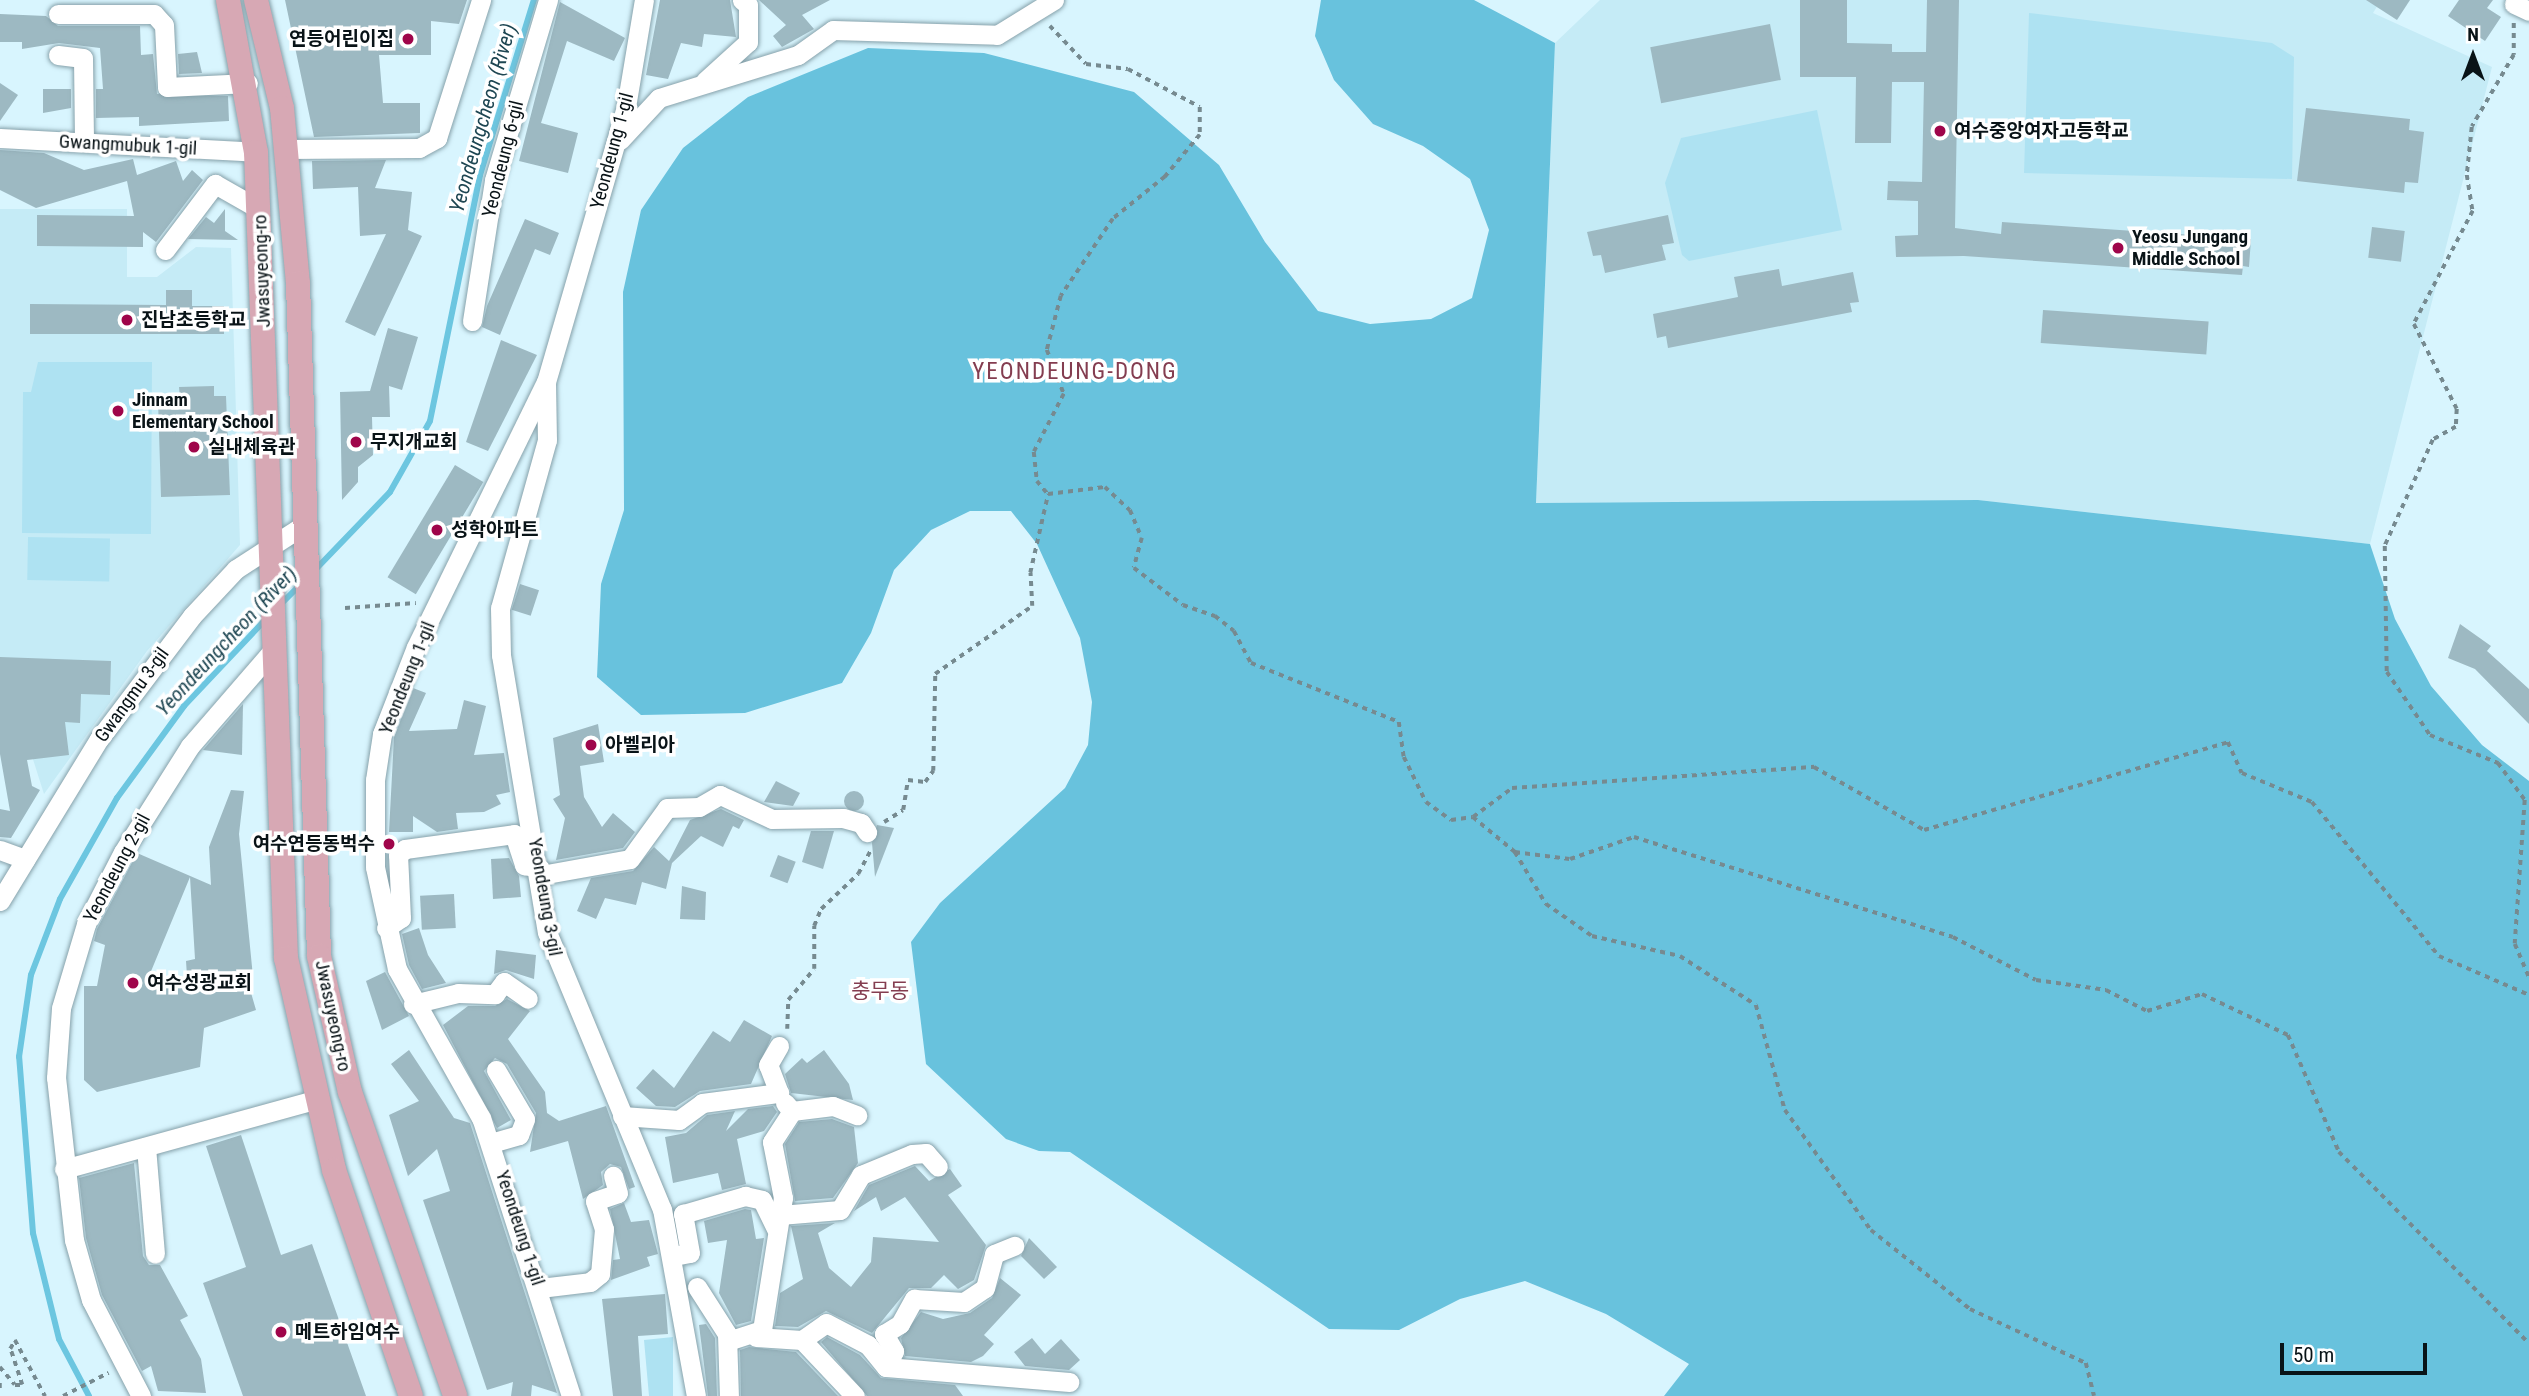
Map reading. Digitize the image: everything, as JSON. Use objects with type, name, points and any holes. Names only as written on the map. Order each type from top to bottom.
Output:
[{"type":"main road","name":"Jwasuyeong-ro","points":[[228,0],[248,83],[256,152],[286,958],[314,1100],[411,1396]]},
{"type":"main road","name":"Jwasuyeong-ro","points":[[256,0],[287,149],[298,283],[319,956],[350,1092],[455,1396]]},
{"type":"main road","points":[[286,958],[319,956]]},
{"type":"street","points":[[287,149],[419,148],[437,138],[481,0]]},
{"type":"street","name":"Yeondeung 6-gil","points":[[472,321],[494,180],[548,0]]},
{"type":"street","name":"Yeondeung 1-gil","points":[[571,1396],[540,1288],[491,1143],[413,1004],[386,929],[374,867],[382,734],[416,647],[546,382],[616,145],[644,0]]},
{"type":"street","points":[[703,83],[748,42],[748,5],[742,0]]},
{"type":"street","points":[[616,145],[653,102],[703,83],[798,55],[833,30],[997,35],[1031,19],[1054,0]]},
{"type":"street","points":[[58,14],[144,7],[164,25],[167,87],[248,83]]},
{"type":"street","points":[[58,55],[83,58],[84,142]]},
{"type":"street","name":"Gwangmubuk 1-gil","points":[[0,138],[256,152]]},
{"type":"street","points":[[165,250],[215,184],[259,209]]},
{"type":"street","name":"Yeondeung 3-gil","points":[[546,382],[547,440],[498,622],[559,969],[662,1209],[674,1256],[696,1396]]},
{"type":"street","name":"Gwangmu 3-gil","points":[[0,901],[155,663],[214,591],[271,545],[304,525]]},
{"type":"street","name":"Yeondeung 2-gil","points":[[141,1396],[91,1300],[64,1169],[56,1046],[86,924],[190,746],[274,649]]},
{"type":"street","points":[[386,929],[401,918],[398,855],[404,849],[514,834],[524,865],[540,872],[630,859],[667,808],[699,807],[720,795],[772,819],[864,827]]},
{"type":"street","points":[[0,850],[25,859]]},
{"type":"street","points":[[413,1004],[458,993],[495,994],[504,982],[528,999]]},
{"type":"street","points":[[779,1046],[768,1065],[779,1093],[792,1111]]},
{"type":"street","points":[[491,1143],[519,1135],[525,1119],[496,1070]]},
{"type":"street","points":[[622,1116],[679,1120],[702,1103],[779,1093]]},
{"type":"street","points":[[64,1169],[314,1100]]},
{"type":"street","points":[[792,1111],[833,1106],[857,1115]]},
{"type":"street","points":[[756,1337],[766,1318],[783,1198],[772,1142],[792,1111]]},
{"type":"street","points":[[146,1147],[155,1255]]},
{"type":"street","points":[[778,1222],[840,1210],[861,1175],[912,1154],[926,1153],[938,1167]]},
{"type":"street","points":[[540,1288],[590,1282],[600,1274],[604,1229],[594,1201],[618,1193],[613,1176]]},
{"type":"street","points":[[674,1256],[690,1253],[683,1214],[745,1196],[762,1200],[778,1222]]},
{"type":"street","points":[[886,1367],[894,1351],[884,1334],[900,1324],[914,1299],[964,1302],[985,1287],[998,1250],[1014,1246]]},
{"type":"street","points":[[697,1287],[727,1334],[729,1396]]},
{"type":"street","points":[[727,1334],[802,1340],[826,1322],[868,1345],[886,1367],[1069,1382]]},
{"type":"street","points":[[802,1340],[855,1396]]},
{"type":"path","points":[[2522,8],[2514,55],[2472,127],[2467,175],[2473,211],[2414,324],[2456,409],[2456,427],[2433,440],[2385,546],[2387,672],[2430,734],[2498,763],[2525,800],[2515,944],[2529,977]]},
{"type":"path","points":[[1031,19],[1055,28],[1086,64],[1128,69],[1200,107],[1200,135],[1165,177],[1113,219],[1061,296],[1047,350],[1064,394],[1034,452],[1037,481],[1048,494]]},
{"type":"path","points":[[1048,494],[1105,487],[1130,510],[1142,538],[1133,568],[1183,605],[1215,615],[1234,631],[1251,663],[1275,676],[1399,722],[1404,757],[1426,802],[1451,820],[1473,817],[1513,788],[1814,767],[1923,830],[2228,742],[2242,774],[2312,802],[2439,956],[2529,995]]},
{"type":"path","points":[[779,1046],[787,1034],[788,1000],[814,969],[814,926],[821,909],[858,874],[870,852],[864,827],[892,822],[903,810],[908,780],[925,782],[933,771],[938,742],[930,720],[941,666],[1032,606],[1030,573],[1048,494]]},
{"type":"path","points":[[345,608],[425,602]]},
{"type":"path","points":[[1473,817],[1515,852],[1546,904],[1592,936],[1680,956],[1756,1005],[1785,1110],[1871,1230],[1970,1309],[2086,1363],[2094,1396]]},
{"type":"path","points":[[1515,852],[1570,859],[1634,836],[1953,937],[2035,980],[2106,990],[2147,1011],[2202,994],[2288,1035],[2339,1152],[2529,1343]]},
{"type":"path","points":[[0,1367],[22,1385],[10,1349],[15,1340],[45,1396]]},
{"type":"path","points":[[63,1396],[109,1372]]},
{"type":"path","points":[[0,1383],[0,1391]]},
{"type":"shaded area","points":[[1321,0],[1474,0],[1555,43],[1536,503],[1978,500],[2370,544],[2395,619],[2431,686],[2482,745],[2529,781],[2529,1396],[1664,1396],[1689,1364],[1606,1314],[1525,1281],[1460,1299],[1399,1330],[1329,1329],[1070,1152],[1039,1151],[1006,1139],[926,1064],[911,942],[940,903],[1065,788],[1088,745],[1092,702],[1080,638],[1037,544],[1011,511],[970,511],[931,530],[894,570],[871,633],[842,683],[745,713],[641,715],[597,677],[601,584],[624,510],[623,292],[641,210],[683,148],[748,97],[868,48],[984,53],[1134,92],[1219,165],[1265,242],[1318,311],[1370,324],[1431,319],[1472,298],[1489,230],[1470,179],[1423,146],[1373,124],[1334,80],[1315,36]]},
{"type":"shaded area","points":[[1600,0],[2381,0],[2373,13],[2492,67],[2370,544],[1978,500],[1536,503],[1555,43]]},
{"type":"shaded area","points":[[2029,13],[2272,43],[2294,57],[2292,179],[2024,173]]},
{"type":"shaded area","points":[[1817,110],[1842,230],[1689,261],[1682,255],[1665,183],[1681,138]]},
{"type":"shaded area","name":"Jinnam Elementary School","points":[[0,209],[127,209],[127,277],[157,277],[196,247],[231,248],[240,545],[147,651],[44,794],[17,709],[0,701]]},
{"type":"shaded area","points":[[38,362],[152,362],[151,534],[22,533],[23,392],[31,392]]},
{"type":"shaded area","points":[[28,537],[110,538],[109,581],[27,580]]},
{"type":"shaded area","points":[[673,1337],[673,1396],[649,1396],[644,1340]]},
{"type":"building","points":[[285,0],[467,0],[459,24],[431,21],[431,55],[379,55],[383,103],[420,103],[420,133],[314,137]]},
{"type":"building","points":[[660,0],[730,0],[736,37],[704,34],[702,47],[681,43],[668,79],[646,75]]},
{"type":"building","points":[[759,0],[830,0],[802,15],[814,29],[782,47],[773,36],[786,25]]},
{"type":"building","points":[[1800,0],[1847,0],[1847,43],[1892,44],[1892,52],[1926,52],[1927,0],[1959,0],[1955,228],[2001,234],[2002,222],[2251,239],[2249,267],[2243,266],[2242,275],[1964,256],[1896,257],[1895,236],[1918,235],[1918,201],[1887,200],[1888,181],[1922,182],[1924,82],[1892,82],[1891,143],[1855,143],[1856,77],[1800,77]]},
{"type":"building","points":[[2366,0],[2410,0],[2397,20]]},
{"type":"building","points":[[2459,0],[2493,0],[2487,8],[2501,17],[2485,41],[2448,16]]},
{"type":"building","points":[[560,2],[625,38],[614,61],[567,41],[541,123],[578,133],[568,173],[519,161]]},
{"type":"building","points":[[0,14],[46,16],[58,26],[140,26],[141,55],[153,54],[157,94],[228,96],[229,121],[139,126],[139,117],[96,118],[96,89],[103,89],[100,48],[59,43],[22,49],[22,42],[0,42]]},
{"type":"building","points":[[1770,24],[1781,80],[1661,103],[1650,47]]},
{"type":"building","points":[[197,52],[202,73],[179,74],[178,54]]},
{"type":"building","points":[[0,83],[18,95],[0,121]]},
{"type":"building","points":[[43,89],[71,89],[71,108],[43,113]]},
{"type":"building","points":[[2306,108],[2410,119],[2409,130],[2424,132],[2418,183],[2405,182],[2404,193],[2297,181]]},
{"type":"building","points":[[0,150],[44,153],[84,170],[133,159],[137,175],[176,161],[183,181],[192,170],[203,180],[156,242],[143,232],[143,247],[37,246],[37,215],[134,216],[127,181],[36,208],[0,190]]},
{"type":"building","points":[[386,160],[375,188],[412,192],[408,230],[422,236],[375,336],[345,322],[386,234],[360,236],[358,187],[313,189],[312,161]]},
{"type":"building","points":[[225,209],[225,231],[238,240],[188,239],[206,217],[214,223]]},
{"type":"building","points":[[1668,215],[1674,243],[1662,245],[1666,260],[1605,273],[1601,255],[1593,256],[1587,232]]},
{"type":"building","points":[[525,219],[559,233],[550,255],[535,249],[500,335],[482,327],[487,306]]},
{"type":"building","points":[[2372,227],[2405,231],[2401,262],[2368,258]]},
{"type":"building","points":[[1779,269],[1782,286],[1853,272],[1859,302],[1850,303],[1852,312],[1668,348],[1666,336],[1657,338],[1653,314],[1738,297],[1734,277]]},
{"type":"building","name":"진남초등학교","points":[[166,290],[192,290],[192,306],[224,306],[224,334],[30,334],[30,304],[166,305]]},
{"type":"building","points":[[2043,310],[2209,322],[2206,354],[2041,343]]},
{"type":"building","points":[[388,328],[418,337],[402,390],[389,386],[390,417],[372,417],[373,455],[358,467],[358,482],[342,500],[340,392],[370,391]]},
{"type":"building","points":[[501,340],[537,355],[488,451],[466,442]]},
{"type":"building","name":"실내체육관","points":[[214,386],[214,396],[226,396],[230,495],[161,497],[158,400],[180,399],[179,387]]},
{"type":"building","name":"성학아파트","points":[[455,465],[483,482],[416,594],[388,577]]},
{"type":"building","points":[[520,584],[539,590],[531,616],[512,610]]},
{"type":"building","points":[[2460,624],[2491,646],[2487,651],[2529,689],[2529,724],[2475,669],[2448,658]]},
{"type":"building","points":[[0,657],[111,661],[110,695],[81,694],[80,723],[65,722],[69,755],[27,760],[32,786],[40,790],[11,838],[0,837],[0,809],[10,811],[0,754]]},
{"type":"building","points":[[413,688],[426,693],[409,731],[457,729],[464,700],[486,706],[474,755],[504,753],[510,792],[496,795],[501,804],[484,812],[456,813],[458,829],[437,832],[413,816],[413,832],[389,832],[394,737]]},
{"type":"building","points":[[243,704],[242,755],[203,750]]},
{"type":"building","points":[[598,724],[604,762],[580,766],[584,797],[602,827],[613,813],[635,832],[623,848],[556,860],[565,818],[553,799],[560,795],[553,738]]},
{"type":"building","points":[[776,781],[800,793],[793,806],[764,802]]},
{"type":"building","name":"여수성광교회","points":[[231,790],[244,791],[239,834],[253,977],[247,979],[256,1010],[204,1028],[200,1067],[97,1092],[84,1080],[84,986],[97,986],[105,945],[94,941],[97,929],[137,853],[211,885],[209,847]],"holes":[[[190,877],[195,959],[186,961],[187,976],[147,981]]]},
{"type":"building","points":[[854,791],[861,794],[864,801],[861,808],[854,811],[847,808],[844,801],[847,794]]},
{"type":"building","points":[[721,809],[744,820],[739,829],[733,826],[723,847],[701,836],[672,863],[666,889],[642,882],[636,905],[605,898],[596,919],[577,911],[591,878],[633,871],[654,847],[669,861],[690,820]]},
{"type":"building","points":[[877,825],[894,828],[875,877],[872,843]]},
{"type":"building","points":[[811,831],[834,831],[823,869],[802,862]]},
{"type":"building","points":[[778,855],[796,862],[787,883],[770,876]]},
{"type":"building","points":[[509,858],[519,876],[521,897],[493,899],[491,859]]},
{"type":"building","points":[[682,886],[706,892],[705,920],[680,919]]},
{"type":"building","points":[[454,894],[456,928],[422,930],[420,896]]},
{"type":"building","points":[[419,928],[428,955],[446,983],[422,989],[409,965],[402,934]]},
{"type":"building","points":[[496,950],[536,955],[534,979],[506,970],[494,974]]},
{"type":"building","points":[[385,972],[409,1016],[382,1030],[366,981]]},
{"type":"building","points":[[507,999],[530,1011],[508,1039],[545,1092],[547,1113],[559,1121],[606,1106],[635,1187],[629,1189],[621,1167],[610,1164],[601,1172],[603,1185],[583,1199],[568,1141],[530,1152],[536,1113],[507,1064],[495,1058],[484,1071],[511,1120],[497,1128],[443,1025],[468,1006],[495,1006]]},
{"type":"building","points":[[744,1020],[772,1036],[751,1084],[700,1091],[675,1107],[656,1106],[636,1088],[653,1069],[674,1088],[713,1031],[730,1042]]},
{"type":"building","points":[[409,1050],[454,1118],[470,1123],[557,1393],[532,1385],[531,1396],[511,1396],[513,1382],[487,1390],[423,1200],[450,1191],[437,1149],[408,1176],[389,1115],[419,1101],[391,1064]]},
{"type":"building","points":[[824,1050],[849,1084],[853,1100],[791,1093],[785,1074],[802,1058],[807,1063]]},
{"type":"building","points":[[773,1106],[777,1112],[764,1131],[737,1139],[746,1184],[722,1190],[718,1173],[673,1183],[665,1137],[686,1133],[707,1115],[735,1111],[726,1131],[748,1109]]},
{"type":"building","points":[[832,1119],[854,1127],[858,1163],[833,1198],[795,1201],[785,1144],[799,1122]]},
{"type":"building","name":"메트하임여수","points":[[241,1135],[281,1255],[312,1244],[366,1396],[243,1396],[203,1283],[246,1267],[206,1146]]},
{"type":"building","points":[[134,1163],[143,1256],[149,1265],[160,1265],[188,1316],[180,1320],[201,1359],[206,1393],[158,1391],[151,1366],[142,1371],[102,1295],[86,1238],[79,1178]]},
{"type":"building","points":[[915,1166],[929,1181],[950,1169],[962,1186],[948,1195],[986,1245],[974,1280],[958,1289],[944,1275],[931,1288],[909,1288],[872,1333],[826,1311],[798,1327],[775,1326],[780,1293],[803,1279],[791,1226],[835,1223],[818,1233],[829,1268],[851,1287],[871,1262],[873,1237],[939,1242],[905,1197],[881,1211],[876,1197],[854,1211],[869,1185]]},
{"type":"building","points":[[624,1203],[631,1222],[649,1220],[658,1254],[647,1257],[650,1266],[611,1280],[613,1260],[620,1259],[610,1209]]},
{"type":"building","points":[[745,1209],[751,1210],[756,1239],[764,1238],[751,1321],[736,1325],[719,1293],[727,1240],[708,1243],[704,1221]]},
{"type":"building","points":[[1029,1238],[1057,1267],[1044,1279],[1021,1256]]},
{"type":"building","points":[[1000,1278],[1021,1295],[984,1335],[994,1344],[983,1356],[971,1362],[905,1356],[901,1338],[921,1312],[943,1319],[970,1313],[992,1298]]},
{"type":"building","points":[[665,1294],[668,1334],[638,1336],[642,1396],[613,1396],[602,1299]]},
{"type":"building","points":[[706,1324],[715,1338],[717,1396],[708,1396],[699,1325]]},
{"type":"building","points":[[827,1337],[860,1355],[881,1378],[955,1385],[963,1396],[867,1396],[821,1342]]},
{"type":"building","points":[[1032,1338],[1045,1354],[1061,1339],[1080,1360],[1069,1370],[1025,1366],[1014,1352]]},
{"type":"building","points":[[749,1347],[796,1352],[838,1396],[741,1396],[740,1350]]},
{"type":"waterway","name":"Yeondeungcheon (River)","points":[[315,570],[390,492],[430,421],[480,175],[534,0]]},
{"type":"waterway","name":"Yeondeungcheon (River)","points":[[280,605],[300,585]]},
{"type":"waterway","name":"Yeondeungcheon (River)","points":[[89,1396],[59,1339],[33,1233],[19,1057],[31,975],[60,899],[117,798],[184,706],[265,620]]},
{"type":"place","name":"연등어린이집","points":[[408,39]]},
{"type":"place","name":"여수중앙여자고등학교","points":[[1940,131]]},
{"type":"place","name":"Yeosu Jungang Middle School","points":[[2118,248]]},
{"type":"place","name":"진남초등학교","points":[[127,320]]},
{"type":"place","name":"Jinnam Elementary School","points":[[118,411]]},
{"type":"place","name":"무지개교회","points":[[356,442]]},
{"type":"place","name":"실내체육관","points":[[194,447]]},
{"type":"place","name":"성학아파트","points":[[437,530]]},
{"type":"place","name":"아벨리아","points":[[591,745]]},
{"type":"place","name":"여수연등동벅수","points":[[389,844]]},
{"type":"place","name":"여수성광교회","points":[[133,983]]},
{"type":"place","name":"메트하임여수","points":[[281,1332]]},
{"type":"district","name":"YEONDEUNG-DONG","points":[[1075,372]]},
{"type":"district","name":"충무동","points":[[880,991]]}]
